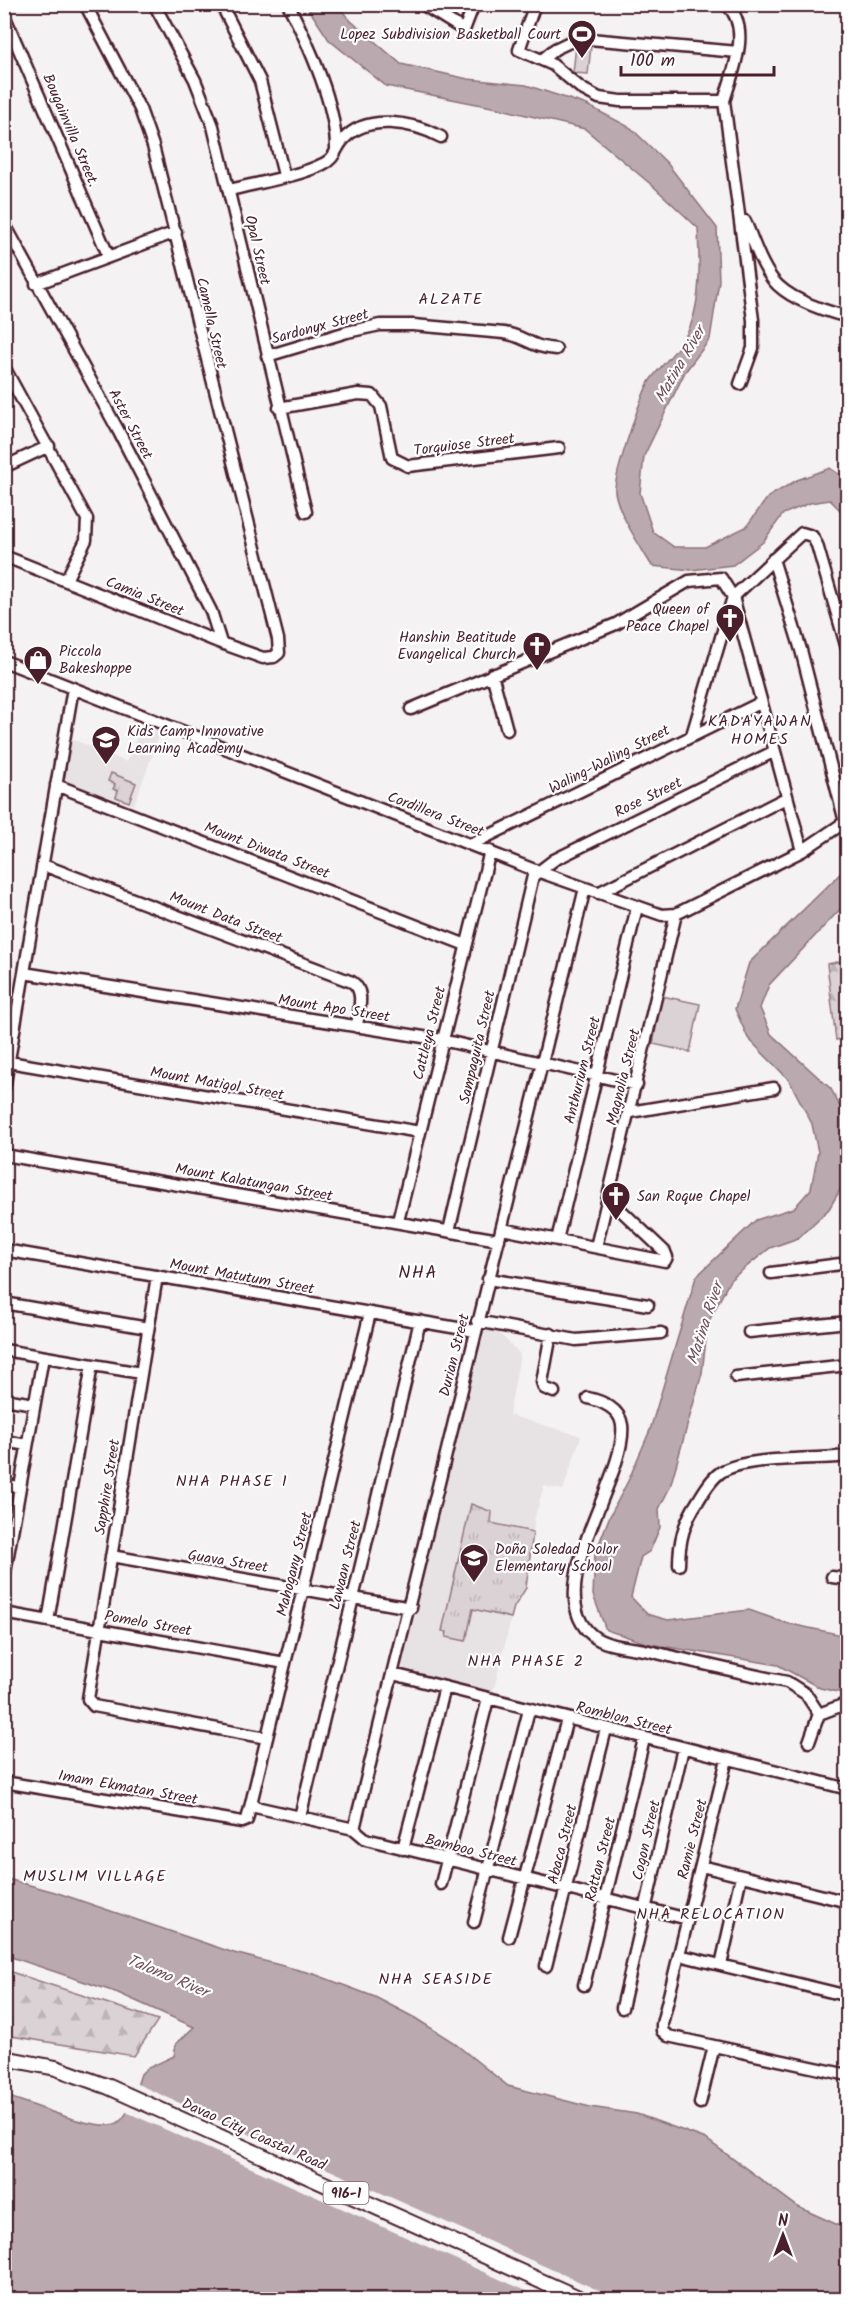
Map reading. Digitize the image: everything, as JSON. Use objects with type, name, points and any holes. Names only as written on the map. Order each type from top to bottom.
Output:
[{"type":"main road","name":"Davao City Coastal Road","points":[[4,2058],[56,2068],[109,2087],[583,2300]]},
{"type":"street","name":"Camella Street","points":[[85,4],[148,127],[176,232],[202,348],[278,639],[279,653],[274,657]]},
{"type":"street","name":"Opal Street","points":[[154,4],[206,104],[230,190],[279,408],[306,512]]},
{"type":"street","points":[[221,4],[260,81],[284,175]]},
{"type":"street","points":[[288,4],[314,57],[335,136],[336,151]]},
{"type":"street","points":[[422,4],[465,30],[474,4]]},
{"type":"street","points":[[535,4],[519,50],[543,58],[588,94],[620,101],[724,103]]},
{"type":"street","points":[[726,4],[737,20],[738,52],[724,103],[754,332],[753,348],[740,384]]},
{"type":"street","name":"Bougainvilla Street.","points":[[4,15],[109,257]]},
{"type":"street","points":[[543,58],[562,45],[579,39],[738,52]]},
{"type":"street","points":[[230,190],[320,166],[334,157],[352,131],[362,125],[375,123],[412,126],[441,137]]},
{"type":"street","points":[[739,207],[774,282],[817,309],[848,317]]},
{"type":"street","name":"Aster Street","points":[[4,223],[118,430],[211,611],[221,643]]},
{"type":"street","points":[[36,284],[176,232]]},
{"type":"street","name":"Sardonyx Street","points":[[267,356],[364,327],[396,324],[504,333],[519,337],[536,347],[556,349]]},
{"type":"street","points":[[4,368],[85,513],[88,526],[86,540],[66,580]]},
{"type":"street","name":"Torquiose Street","points":[[279,408],[358,394],[372,395],[381,406],[392,458],[408,466],[559,448]]},
{"type":"street","points":[[4,467],[49,446]]},
{"type":"street","points":[[692,735],[724,618],[733,597],[802,533],[812,536],[823,563],[848,652]]},
{"type":"street","name":"Camia Street","points":[[4,556],[221,643],[263,658],[274,657]]},
{"type":"street","points":[[676,914],[802,851],[846,821],[801,650],[773,559]]},
{"type":"street","points":[[411,709],[616,624],[689,581],[721,578],[733,597],[773,752],[802,851]]},
{"type":"street","name":"Cordillera Street","points":[[4,661],[537,871],[662,915],[676,914]]},
{"type":"street","points":[[492,675],[507,729]]},
{"type":"street","points":[[4,1089],[73,688]]},
{"type":"street","name":"Waling-Waling Street","points":[[472,844],[760,703]]},
{"type":"street","name":"Rose Street","points":[[537,871],[554,860],[773,752]]},
{"type":"street","name":"Mount Diwata Street","points":[[56,785],[466,945]]},
{"type":"street","points":[[598,893],[786,798]]},
{"type":"street","name":"Cattleya Street","points":[[398,1221],[490,851]]},
{"type":"street","name":"Mount Data Street","points":[[43,865],[352,982],[359,990],[360,996],[357,1027]]},
{"type":"street","name":"Sampaguita Street","points":[[449,1230],[529,888],[537,871]]},
{"type":"street","name":"Durian Street","points":[[354,1829],[411,1608],[476,1326],[585,888]]},
{"type":"street","name":"Anthurium Street","points":[[557,1240],[637,907]]},
{"type":"street","name":"Magnolia Street","points":[[596,1247],[637,1085],[676,914]]},
{"type":"street","name":"Mount Apo Street","points":[[24,973],[442,1040],[637,1085]]},
{"type":"street","name":"Mount Matigol Street","points":[[9,1062],[420,1132]]},
{"type":"street","points":[[630,1112],[774,1088]]},
{"type":"street","name":"Mount Kalatungan Street","points":[[4,1155],[449,1230],[557,1240],[662,1262],[666,1259],[665,1252],[608,1198]]},
{"type":"street","name":"Mount Matutum Street","points":[[4,1250],[420,1321],[551,1334],[585,1340],[661,1333]]},
{"type":"street","points":[[771,1273],[848,1263]]},
{"type":"street","name":"Sapphire Street","points":[[157,1276],[87,1696],[89,1702],[94,1706],[267,1738]]},
{"type":"street","points":[[488,1279],[648,1305]]},
{"type":"street","points":[[4,1303],[148,1328]]},
{"type":"street","name":"Mahogany Street","points":[[245,1821],[251,1806],[370,1313]]},
{"type":"street","name":"Lawaan Street","points":[[300,1817],[420,1321]]},
{"type":"street","points":[[749,1332],[848,1322]]},
{"type":"street","points":[[551,1334],[542,1382],[544,1388],[554,1392]]},
{"type":"street","points":[[4,1350],[141,1373]]},
{"type":"street","points":[[4,1578],[43,1357]]},
{"type":"street","points":[[48,1621],[92,1365]]},
{"type":"street","points":[[736,1377],[848,1365]]},
{"type":"street","points":[[588,1398],[610,1407],[622,1424],[620,1447],[583,1550],[577,1580],[577,1616],[593,1637],[622,1646],[787,1682],[806,1695],[819,1714]]},
{"type":"street","points":[[4,1399],[34,1404]]},
{"type":"street","points":[[4,1441],[27,1445]]},
{"type":"street","points":[[679,1565],[683,1529],[692,1510],[719,1473],[736,1465],[848,1456]]},
{"type":"street","points":[[4,1485],[20,1488]]},
{"type":"street","name":"Guava Street","points":[[111,1556],[411,1608]]},
{"type":"street","points":[[832,1577],[848,1579]]},
{"type":"street","name":"Pomelo Street","points":[[4,1613],[285,1663]]},
{"type":"street","name":"Romblon Street","points":[[393,1674],[848,1789]]},
{"type":"street","points":[[403,1849],[445,1687]]},
{"type":"street","points":[[441,1884],[488,1699]]},
{"type":"street","points":[[809,1742],[819,1714],[848,1703]]},
{"type":"street","points":[[474,1922],[529,1710]]},
{"type":"street","points":[[509,1937],[567,1719]]},
{"type":"street","name":"Abaca Street","points":[[546,1966],[606,1729]]},
{"type":"street","name":"Rattan Street","points":[[584,1985],[645,1739]]},
{"type":"street","name":"Cogon Street","points":[[622,2008],[682,1748]]},
{"type":"street","name":"Ramie Street","points":[[714,2046],[668,2036],[663,2031],[662,2024],[727,1759]]},
{"type":"street","name":"Imam Ekmatan Street","points":[[4,1782],[245,1821]]},
{"type":"street","name":"Bamboo Street","points":[[251,1806],[354,1829],[366,1839],[403,1849],[688,1919]]},
{"type":"street","points":[[701,1866],[848,1902]]},
{"type":"street","points":[[720,1965],[741,1876]]},
{"type":"street","points":[[679,1954],[848,1996]]},
{"type":"street","points":[[700,2103],[714,2046],[848,2075]]},
{"type":"shaded area","name":"Kids Camp Innovative Learning Academy","points":[[142,724],[161,731],[134,805],[61,781],[70,738],[127,762]]},
{"type":"shaded area","name":"Doña Soledad Dolor Elementary School","points":[[483,1323],[491,1325],[520,1354],[509,1415],[581,1436],[563,1490],[544,1486],[535,1516],[526,1588],[514,1607],[493,1692],[406,1671],[402,1665]]},
{"type":"green space","name":"Lopez Subdivision Basketball Court","points":[[576,45],[591,46],[588,74],[573,73]]},
{"type":"green space","points":[[111,773],[136,783],[129,802],[116,797],[118,791],[113,789],[115,784],[108,781]]},
{"type":"green space","points":[[847,960],[847,1038],[836,1040],[827,964]]},
{"type":"green space","points":[[662,996],[700,1004],[690,1052],[653,1044]]},
{"type":"green space","points":[[471,1504],[492,1512],[491,1523],[533,1532],[526,1588],[514,1607],[511,1618],[473,1609],[466,1641],[446,1637],[447,1632],[442,1631]]},
{"type":"green space","points":[[5,1970],[158,2020],[134,2056],[5,2035]]},
{"type":"water","name":"Matina River","points":[[306,5],[337,5],[351,21],[401,64],[468,79],[526,85],[587,105],[631,128],[667,163],[717,228],[719,281],[710,339],[685,372],[644,456],[640,493],[653,532],[674,547],[705,547],[746,527],[768,497],[797,480],[830,468],[847,480],[847,517],[830,500],[810,503],[783,514],[763,542],[733,565],[691,570],[652,566],[630,530],[617,501],[616,484],[629,435],[647,387],[679,346],[688,332],[695,313],[699,264],[698,228],[654,187],[585,129],[497,108],[386,86],[329,40]]},
{"type":"water","name":"Matina River","points":[[847,867],[847,902],[769,985],[760,1008],[771,1034],[831,1089],[847,1120],[847,1178],[829,1209],[798,1238],[770,1248],[730,1280],[708,1323],[702,1373],[670,1487],[659,1509],[660,1527],[650,1551],[641,1557],[631,1597],[647,1614],[668,1620],[749,1610],[786,1623],[847,1636],[847,1694],[820,1688],[778,1665],[649,1644],[606,1630],[593,1595],[595,1554],[650,1430],[696,1277],[756,1220],[794,1208],[811,1189],[818,1152],[812,1124],[789,1080],[748,1038],[735,1009],[749,963]]},
{"type":"water","name":"Talomo River","points":[[4,1878],[55,1892],[234,1953],[314,1974],[375,1997],[453,2042],[508,2086],[590,2107],[637,2114],[706,2139],[798,2207],[847,2229],[847,2299],[5,2299],[5,2096],[82,2121],[111,2125],[120,2121],[127,2112],[141,2074],[146,2069],[174,2056],[176,2044],[194,2027],[118,1993],[5,1955]]},
{"type":"pier","points":[[135,2083],[618,2299],[544,2299],[124,2111]]},
{"type":"place","name":"Lopez Subdivision Basketball Court","points":[[582,60]]},
{"type":"place","name":"Queen of Peace Chapel","points":[[730,644]]},
{"type":"place","name":"Hanshin Beatitude Evangelical Church","points":[[537,672]]},
{"type":"place","name":"Piccola Bakeshoppe","points":[[38,686]]},
{"type":"place","name":"Kids Camp Innovative Learning Academy","points":[[106,766]]},
{"type":"place","name":"San Roque Chapel","points":[[616,1222]]},
{"type":"place","name":"Doña Soledad Dolor Elementary School","points":[[474,1584]]},
{"type":"district","name":"ALZATE","points":[[451,298]]},
{"type":"district","name":"KADAYAWAN HOMES","points":[[760,729]]},
{"type":"district","name":"NHA","points":[[418,1272]]},
{"type":"district","name":"NHA PHASE 1","points":[[232,1480]]},
{"type":"district","name":"NHA PHASE 2","points":[[526,1660]]},
{"type":"district","name":"MUSLIM VILLAGE","points":[[95,1875]]},
{"type":"district","name":"NHA RELOCATION","points":[[711,1913]]},
{"type":"district","name":"NHA SEASIDE","points":[[436,1978]]}]
